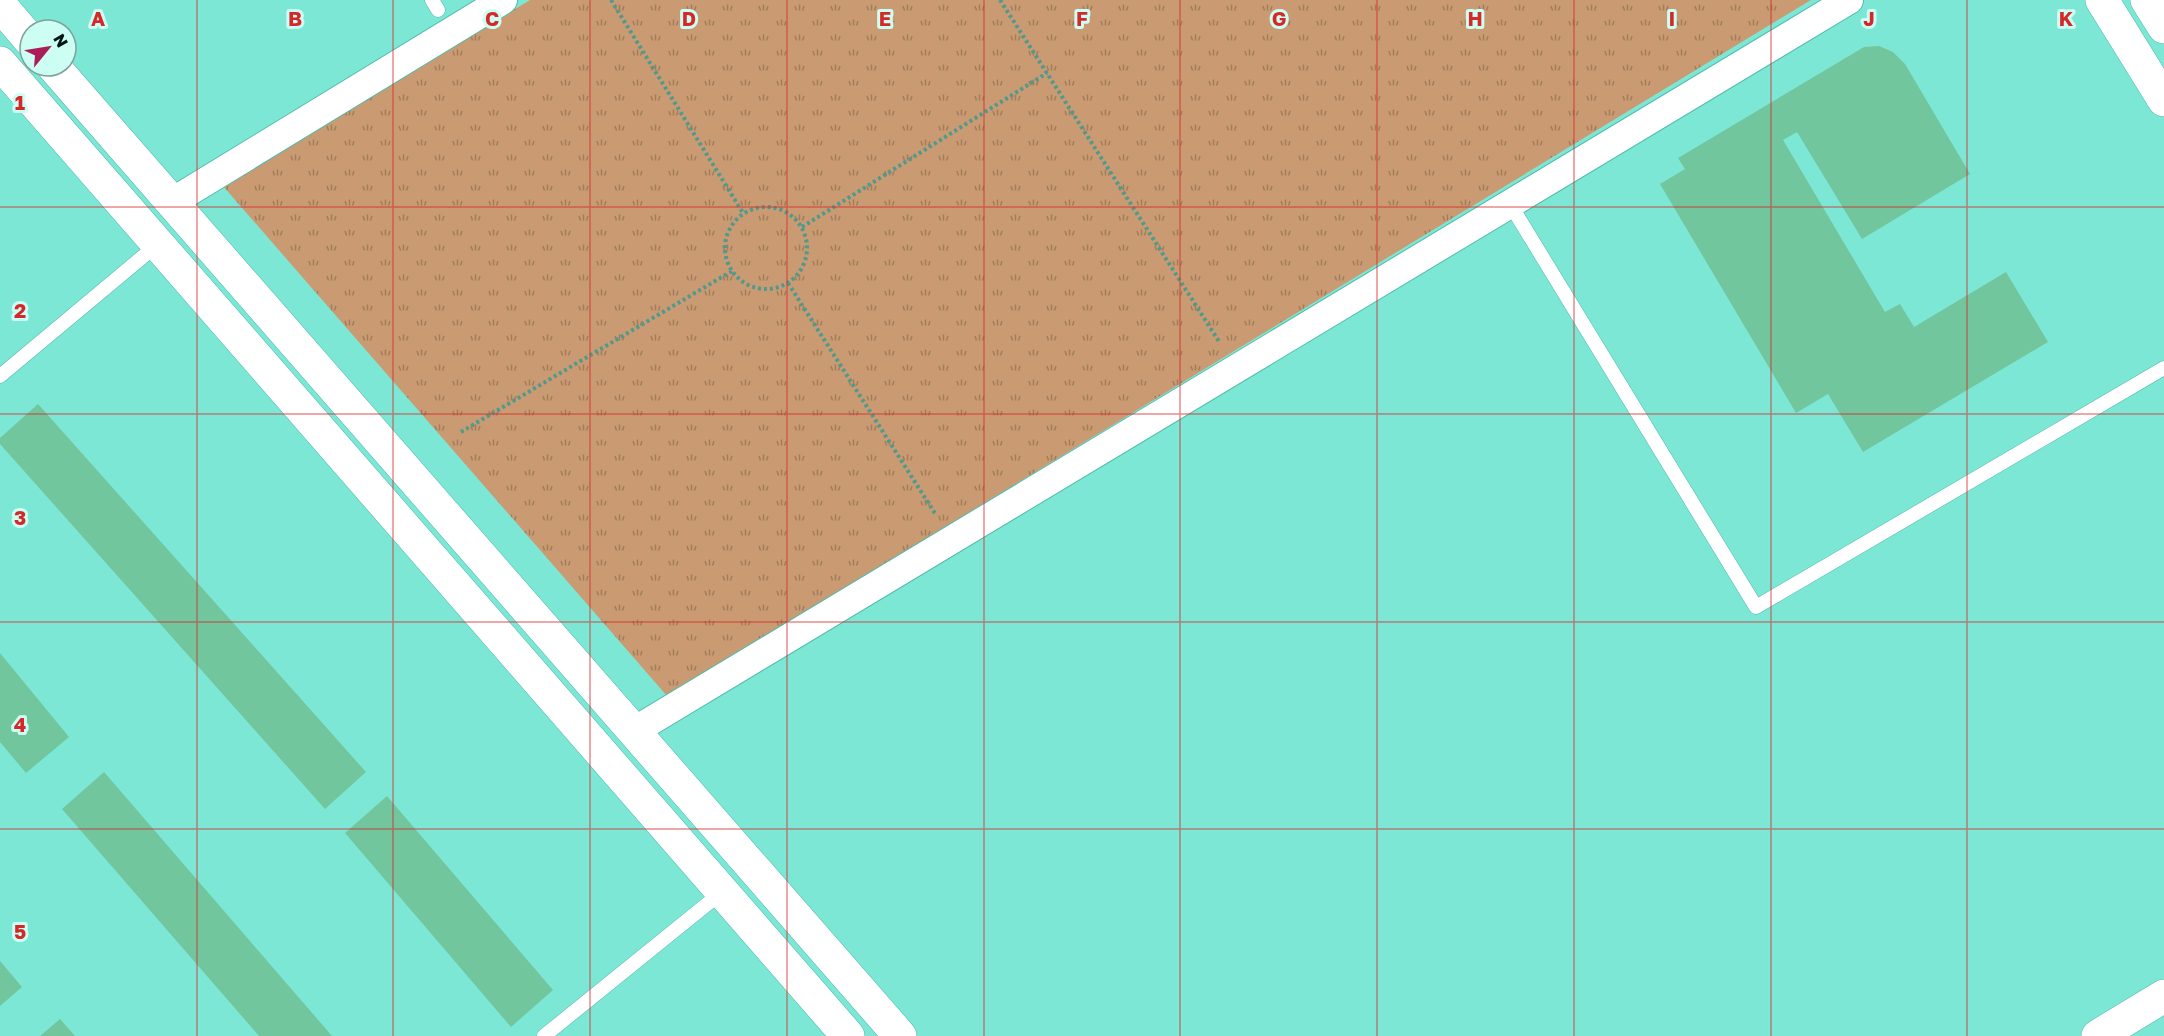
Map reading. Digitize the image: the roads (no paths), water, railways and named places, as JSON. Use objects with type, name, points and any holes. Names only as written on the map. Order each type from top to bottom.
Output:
[{"type":"street","points":[[172,202],[503,0]]},
{"type":"street","points":[[634,731],[1849,0]]},
{"type":"street","points":[[2102,0],[2164,100]]},
{"type":"street","points":[[2147,0],[2164,27]]},
{"type":"street","points":[[0,5],[18,26]]},
{"type":"street","points":[[0,63],[848,1036]]},
{"type":"street","points":[[64,78],[900,1036]]},
{"type":"street","points":[[2098,1036],[2164,996]]},
{"type":"lane","points":[[1510,204],[1756,607],[2164,368]]},
{"type":"lane","points":[[0,376],[158,244]]},
{"type":"lane","points":[[544,1036],[722,892]]}]
